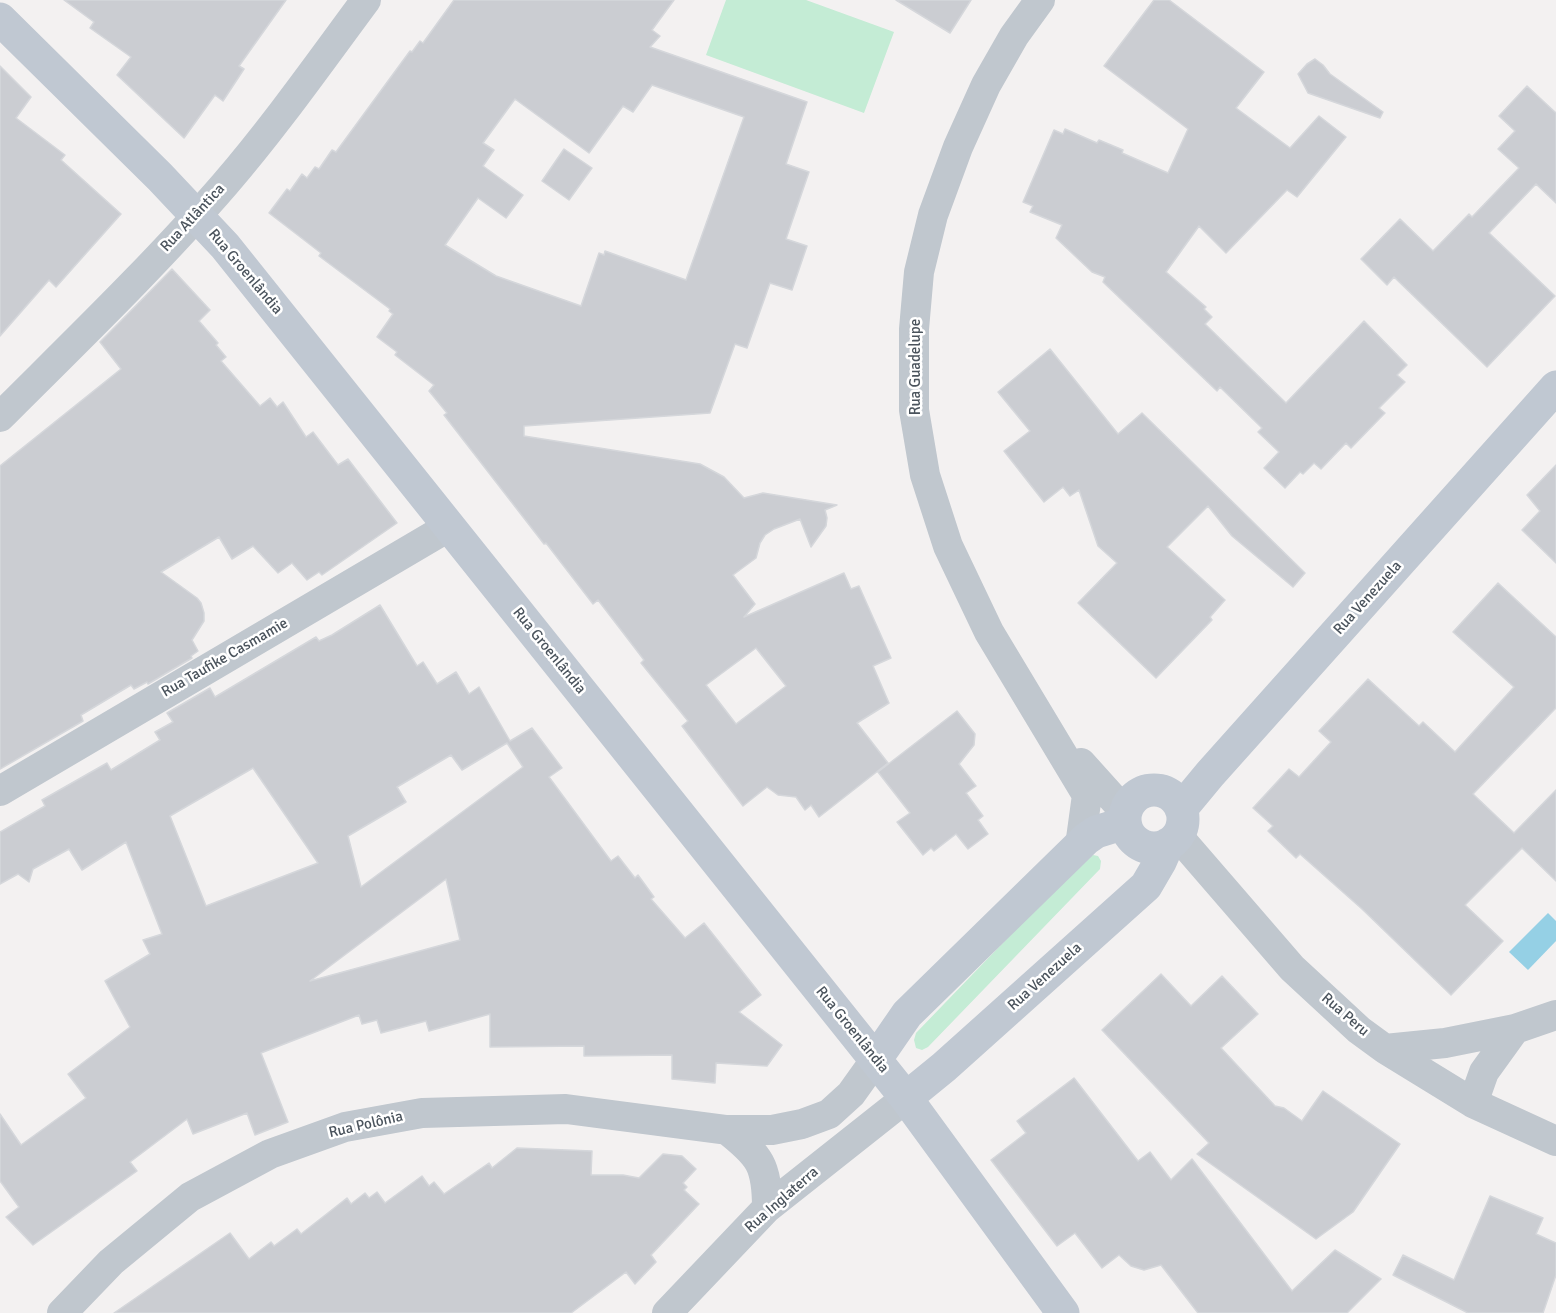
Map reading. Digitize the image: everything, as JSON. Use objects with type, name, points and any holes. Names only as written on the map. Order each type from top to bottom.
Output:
[{"type":"main road","name":"Rua Groenlândia","points":[[0,19],[197,215],[225,246],[876,1059],[1063,1313]]},
{"type":"main road","name":"Rua Venezuela","points":[[906,1098],[944,1067],[1146,886],[1175,829],[1218,765],[1556,387]]},
{"type":"main road","points":[[1151,790],[1164,792],[1172,797],[1175,829],[1157,847],[1139,844],[1131,837],[1126,818],[1133,799],[1144,792],[1151,790]]},
{"type":"main road","points":[[876,1059],[907,1014],[1080,846],[1096,832],[1126,818]]},
{"type":"street","name":"Rua Atlântica","points":[[0,417],[110,308],[226,183],[366,0]]},
{"type":"street","name":"Rua Guadelupe","points":[[1040,0],[1014,36],[986,85],[958,147],[933,215],[919,272],[914,329],[914,410],[925,475],[948,546],[989,632],[1087,795],[1080,846]]},
{"type":"street","name":"Rua Taufike Casmamie","points":[[0,791],[450,526]]},
{"type":"street","name":"Rua Guadelupe","points":[[1050,730],[1126,818]]},
{"type":"street","name":"Rua Peru","points":[[1175,829],[1292,969],[1359,1030],[1385,1049],[1473,1103],[1549,1129]]},
{"type":"street","points":[[1385,1049],[1445,1043],[1515,1029],[1556,1015]]},
{"type":"street","points":[[1473,1103],[1484,1072],[1515,1029]]},
{"type":"street","name":"Rua Polônia","points":[[62,1313],[111,1262],[190,1197],[270,1154],[345,1127],[422,1113],[566,1109],[727,1130],[772,1130],[802,1124],[829,1114],[851,1094],[876,1059]]},
{"type":"street","name":"Rua Inglaterra","points":[[666,1313],[768,1208],[906,1098]]},
{"type":"street","name":"Rua Polônia","points":[[727,1130],[752,1149],[764,1171],[768,1188],[768,1208]]},
{"type":"green space","points":[[726,0],[806,0],[894,32],[864,113],[706,55]]},
{"type":"green space","points":[[1093,855],[1098,856],[1101,861],[1100,869],[928,1047],[922,1050],[916,1048],[914,1040],[916,1033],[1079,864]]},
{"type":"water","points":[[1548,913],[1556,921],[1556,941],[1528,970],[1509,952]]},
{"type":"building","points":[[64,0],[286,0],[239,66],[244,69],[223,101],[215,95],[184,138],[117,75],[131,57],[90,28],[94,22]]},
{"type":"building","points":[[454,0],[674,0],[652,30],[660,36],[650,47],[807,102],[786,164],[809,172],[786,239],[807,246],[792,290],[770,283],[747,348],[735,344],[710,413],[524,426],[524,436],[700,464],[724,477],[744,498],[763,493],[837,505],[825,510],[826,526],[811,547],[800,519],[765,535],[756,558],[733,575],[755,604],[744,617],[844,573],[851,589],[859,586],[891,658],[873,666],[889,703],[857,723],[888,763],[819,817],[811,805],[805,810],[796,797],[778,795],[767,787],[743,806],[682,726],[688,721],[641,663],[644,660],[598,600],[593,604],[546,543],[544,544],[444,415],[447,413],[429,391],[434,385],[395,355],[397,352],[377,337],[393,314],[389,311],[390,309],[319,256],[321,253],[269,213],[287,189],[290,191],[302,174],[307,178],[315,167],[319,169],[332,150],[336,152],[410,51],[412,52],[420,41],[423,43]],"holes":[[[652,85],[744,117],[686,280],[605,251],[604,255],[599,253],[581,306],[496,276],[445,245],[478,198],[506,218],[523,195],[483,166],[494,150],[483,143],[515,99],[589,153],[623,106],[633,112]],[[756,648],[786,686],[736,724],[706,685]]]},
{"type":"building","points":[[896,0],[971,0],[950,33]]},
{"type":"building","points":[[1154,0],[1169,0],[1264,72],[1236,108],[1290,148],[1319,116],[1346,137],[1297,197],[1287,190],[1226,253],[1199,226],[1166,272],[1206,307],[1204,309],[1212,317],[1205,324],[1286,403],[1364,321],[1407,365],[1397,375],[1405,382],[1379,408],[1385,413],[1351,448],[1346,443],[1321,469],[1314,463],[1303,474],[1300,472],[1285,488],[1264,468],[1279,452],[1258,432],[1262,428],[1220,387],[1217,391],[1103,282],[1105,277],[1092,272],[1056,238],[1062,225],[1030,212],[1033,206],[1023,202],[1054,130],[1063,134],[1065,129],[1097,143],[1099,140],[1123,150],[1122,153],[1168,173],[1188,129],[1104,66]]},
{"type":"building","points":[[1315,59],[1330,74],[1383,112],[1380,118],[1308,93],[1298,74]]},
{"type":"building","points":[[0,66],[31,97],[16,118],[65,155],[61,160],[121,214],[56,287],[49,280],[0,336]]},
{"type":"building","points":[[1527,86],[1556,113],[1556,203],[1536,184],[1489,233],[1555,296],[1487,367],[1394,277],[1387,285],[1361,259],[1400,219],[1433,251],[1469,214],[1472,217],[1519,168],[1498,149],[1515,131],[1499,116]]},
{"type":"building","points":[[564,149],[592,168],[569,200],[542,181]]},
{"type":"building","points":[[172,269],[210,310],[199,321],[218,343],[216,345],[226,357],[221,361],[260,406],[270,398],[277,407],[283,402],[306,437],[313,432],[338,465],[348,459],[397,523],[322,575],[319,572],[307,580],[292,563],[278,573],[253,546],[232,559],[219,537],[161,572],[201,603],[204,621],[192,640],[198,651],[191,656],[192,658],[148,684],[147,682],[134,689],[131,685],[81,715],[83,721],[0,769],[0,466],[121,369],[100,342]]},
{"type":"building","points":[[1050,349],[1118,434],[1142,413],[1305,573],[1293,587],[1232,536],[1208,506],[1167,547],[1225,600],[1210,617],[1212,620],[1156,678],[1078,603],[1117,563],[1098,546],[1079,490],[1070,496],[1063,487],[1044,502],[1004,451],[1030,431],[998,392]]},
{"type":"building","points":[[1556,465],[1556,563],[1522,530],[1540,511],[1527,495]]},
{"type":"building","points":[[1498,583],[1556,637],[1556,708],[1473,794],[1514,833],[1556,790],[1556,881],[1522,848],[1465,905],[1503,941],[1451,995],[1362,909],[1300,854],[1296,858],[1268,831],[1273,826],[1253,808],[1289,769],[1299,777],[1331,742],[1319,731],[1368,679],[1419,726],[1423,722],[1455,752],[1514,687],[1453,632]]},
{"type":"building","points":[[380,605],[417,666],[423,662],[437,684],[456,672],[469,694],[479,687],[510,741],[532,728],[562,768],[549,777],[611,861],[618,856],[635,878],[638,875],[654,897],[651,899],[685,938],[704,923],[761,995],[739,1012],[782,1045],[767,1066],[716,1063],[715,1083],[672,1079],[672,1055],[584,1056],[584,1046],[490,1047],[490,1014],[429,1031],[426,1021],[381,1033],[377,1020],[362,1024],[359,1015],[261,1053],[288,1122],[255,1135],[247,1113],[193,1134],[187,1119],[130,1162],[137,1171],[33,1245],[6,1217],[19,1207],[0,1181],[0,1114],[21,1145],[86,1098],[68,1074],[130,1027],[105,981],[150,954],[143,940],[162,934],[126,842],[82,870],[69,849],[33,869],[29,882],[18,874],[0,884],[0,832],[45,806],[42,800],[107,763],[111,770],[160,740],[155,732],[173,722],[167,713],[210,688],[215,697],[316,637],[319,641]],"holes":[[[507,743],[523,767],[361,887],[348,836],[406,802],[397,787],[451,755],[462,770]],[[253,768],[318,863],[206,906],[170,816]],[[446,879],[460,940],[310,981]]]},
{"type":"building","points":[[957,711],[975,734],[974,745],[959,764],[976,786],[966,793],[983,816],[978,820],[988,834],[968,849],[956,834],[934,851],[931,848],[923,855],[897,822],[910,813],[878,772]]},
{"type":"building","points":[[1161,974],[1191,1006],[1222,976],[1258,1014],[1221,1048],[1275,1106],[1284,1108],[1302,1121],[1323,1091],[1400,1144],[1353,1212],[1316,1239],[1197,1154],[1209,1143],[1102,1030]]},
{"type":"building","points":[[1074,1078],[1138,1161],[1150,1152],[1171,1180],[1192,1159],[1292,1291],[1335,1250],[1381,1279],[1347,1313],[1198,1313],[1161,1265],[1144,1270],[1131,1266],[1119,1255],[1102,1268],[1075,1233],[1057,1246],[991,1160],[1026,1133],[1017,1121]]},
{"type":"building","points":[[517,1148],[592,1151],[591,1175],[623,1175],[639,1178],[663,1154],[682,1156],[696,1169],[683,1183],[687,1187],[684,1190],[699,1204],[651,1255],[656,1262],[635,1284],[626,1272],[571,1313],[114,1313],[230,1233],[249,1259],[271,1242],[274,1246],[297,1229],[301,1234],[347,1198],[351,1204],[365,1193],[369,1198],[377,1192],[385,1203],[422,1176],[429,1186],[434,1182],[444,1194],[489,1163],[492,1168]]},
{"type":"building","points":[[1490,1196],[1543,1218],[1536,1234],[1556,1243],[1556,1275],[1543,1313],[1468,1313],[1393,1275],[1403,1255],[1454,1280]]}]
